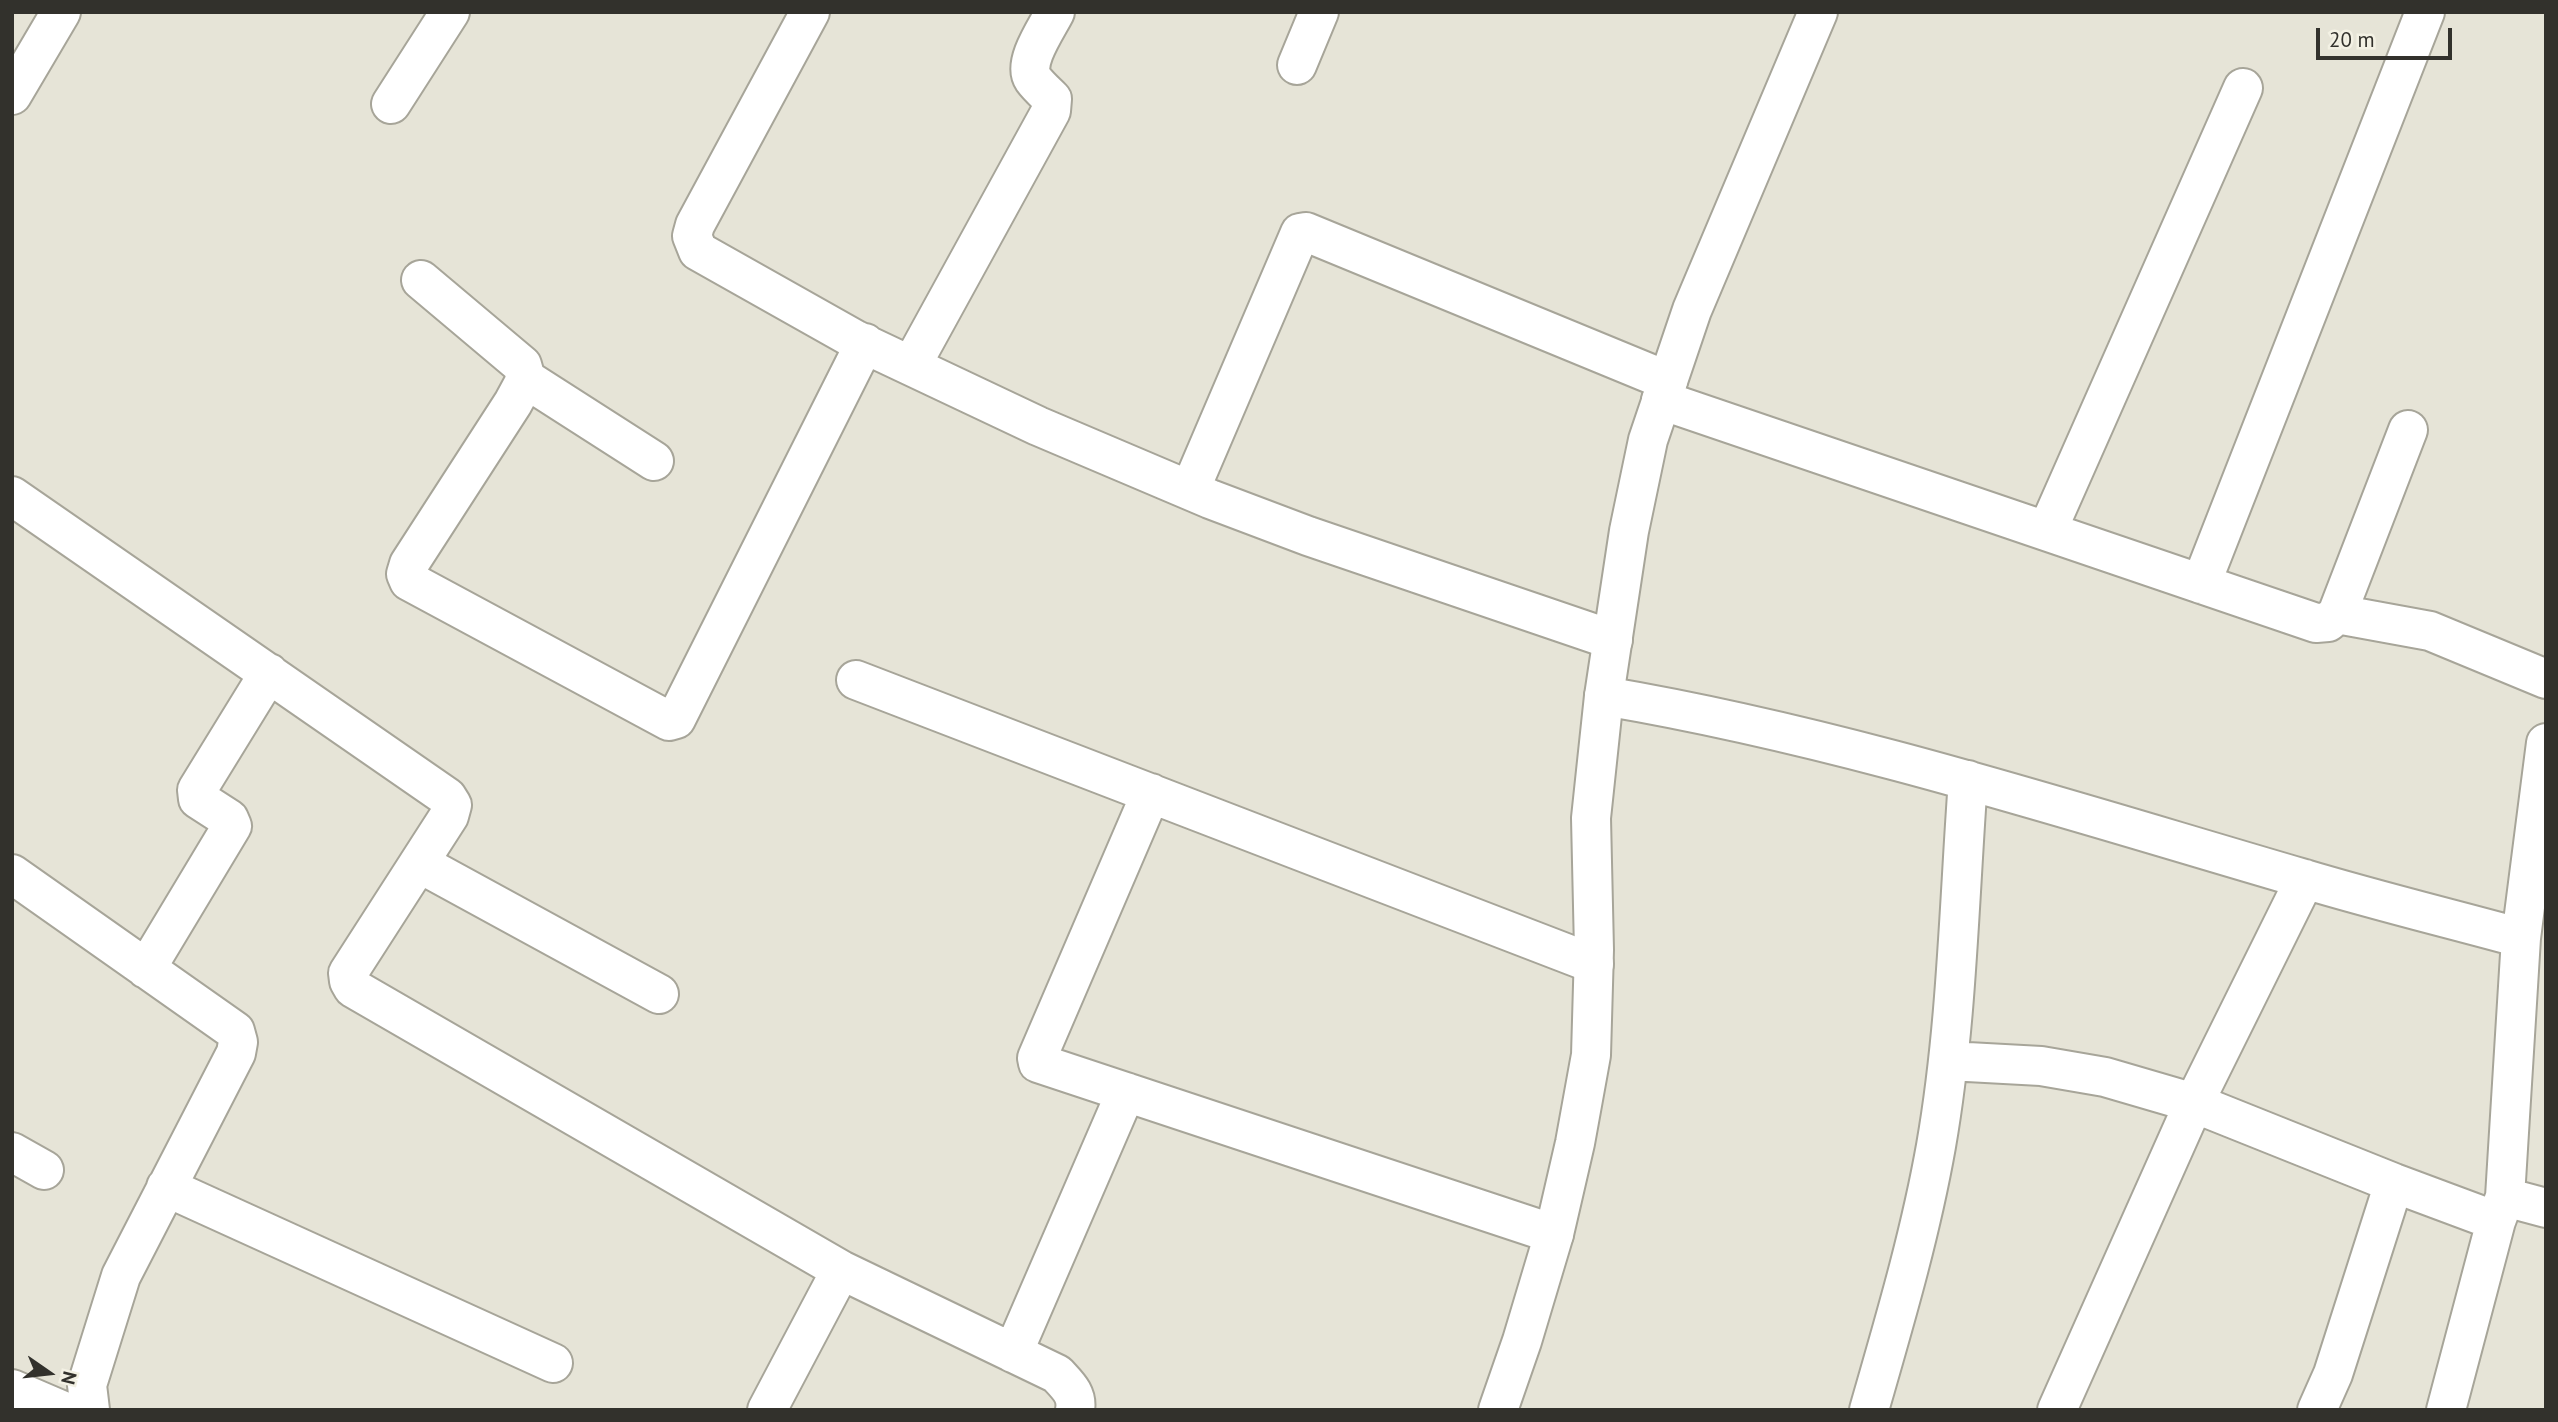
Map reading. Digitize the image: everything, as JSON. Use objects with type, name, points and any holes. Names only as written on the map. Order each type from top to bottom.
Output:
[{"type":"street","points":[[17,74],[61,12]]},
{"type":"street","points":[[391,104],[450,12]]},
{"type":"street","points":[[810,12],[695,225],[692,236],[698,251],[865,343],[1038,426],[1308,536],[1612,640]]},
{"type":"street","points":[[911,366],[1051,111],[1052,100],[1031,77],[1031,71],[1032,57],[1055,12]]},
{"type":"street","points":[[1297,65],[1319,12]]},
{"type":"street","points":[[1498,1410],[1522,1342],[1554,1234],[1575,1143],[1591,1055],[1594,964],[1591,818],[1612,640],[1629,531],[1648,440],[1692,310],[1818,12]]},
{"type":"street","points":[[2201,584],[2425,12]]},
{"type":"street","points":[[2047,531],[2243,88]]},
{"type":"street","points":[[1190,490],[1300,233],[1306,232],[1665,391],[2047,531],[2316,623],[2328,622],[2337,614],[2408,430]]},
{"type":"street","points":[[421,280],[522,365],[526,379],[654,461]]},
{"type":"street","points":[[526,379],[406,574],[409,581],[669,721],[676,719],[865,343]]},
{"type":"street","points":[[12,496],[447,797],[452,805],[449,816],[348,972],[353,988],[841,1270],[1056,1374],[1071,1388],[1076,1403],[1075,1410]]},
{"type":"street","points":[[2337,614],[2430,631],[2546,679]]},
{"type":"street","points":[[146,969],[232,826],[229,819],[198,799],[197,790],[269,673]]},
{"type":"street","points":[[856,680],[1594,964]]},
{"type":"street","points":[[1604,696],[1687,710],[1968,780],[2305,879],[2521,938]]},
{"type":"street","points":[[2446,1410],[2501,1209],[2521,938],[2545,763]]},
{"type":"street","points":[[1868,1410],[1923,1215],[1936,1146],[1949,1061],[1968,780]]},
{"type":"street","points":[[1151,793],[1037,1058],[1038,1063],[1554,1234]]},
{"type":"street","points":[[419,863],[659,994]]},
{"type":"street","points":[[12,874],[235,1031],[238,1042],[236,1053],[121,1276],[87,1385],[90,1410]]},
{"type":"street","points":[[2057,1410],[2064,1389],[2193,1103],[2305,879]]},
{"type":"street","points":[[1949,1061],[2041,1066],[2105,1077],[2193,1103],[2394,1183],[2501,1209],[2546,1208]]},
{"type":"street","points":[[1013,1353],[1126,1092]]},
{"type":"street","points":[[2317,1410],[2333,1374],[2394,1183]]},
{"type":"street","points":[[166,1187],[553,1363]]},
{"type":"street","points":[[767,1410],[841,1270]]},
{"type":"street","points":[[12,1389],[61,1410]]}]
